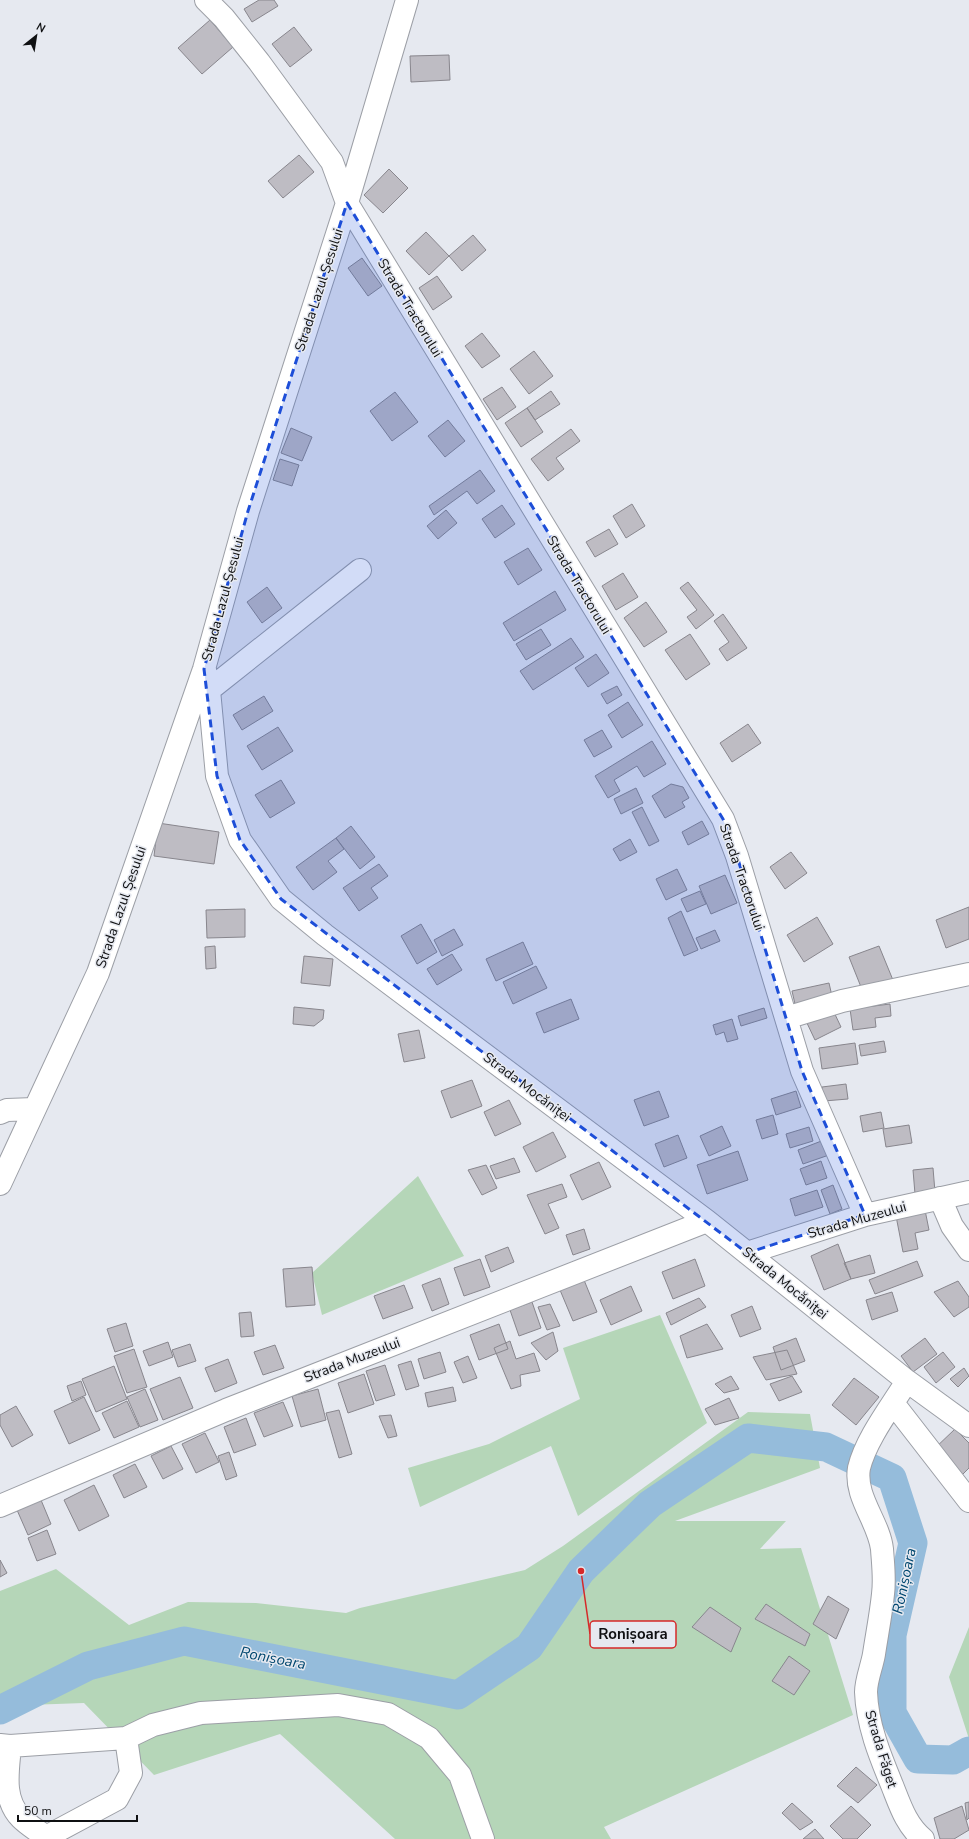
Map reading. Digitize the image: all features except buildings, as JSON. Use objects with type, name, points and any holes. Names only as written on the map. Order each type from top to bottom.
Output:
[{"type":"street","name":"Strada Tractorului","points":[[206,0],[224,18],[259,62],[332,162],[347,203],[723,819],[737,856],[802,1071],[865,1215]]},
{"type":"street","name":"Strada Lazul Șesului","points":[[0,1184],[98,973],[204,669],[248,510],[347,203],[407,0]]},
{"type":"street","points":[[209,690],[360,570]]},
{"type":"street","name":"Strada Mocăniței","points":[[204,669],[209,690],[217,776],[240,840],[281,899],[350,954],[707,1221],[907,1381],[969,1426]]},
{"type":"street","points":[[786,1018],[842,1001],[969,974]]},
{"type":"street","points":[[0,1113],[6,1110],[34,1109]]},
{"type":"street","name":"Strada Muzeului","points":[[747,1254],[865,1215],[969,1192]]},
{"type":"street","points":[[940,1198],[952,1226],[969,1250]]},
{"type":"street","name":"Strada Muzeului","points":[[0,1506],[226,1410],[707,1221]]},
{"type":"street","name":"Strada Făget","points":[[907,1381],[869,1443],[859,1469],[860,1487],[864,1501],[871,1515],[881,1544],[884,1578],[883,1595],[866,1691],[868,1714],[885,1768],[904,1815],[913,1831],[923,1839]]},
{"type":"street","points":[[893,1403],[969,1501]]},
{"type":"street","points":[[126,1738],[131,1773],[118,1799],[46,1838],[21,1818],[10,1804],[5,1746],[126,1738],[153,1725],[201,1713],[338,1705],[388,1714],[430,1738],[460,1775],[483,1839]]},
{"type":"highlighted area","points":[[347,203],[723,819],[737,856],[802,1071],[865,1215],[747,1253],[281,899],[240,840],[217,776],[204,669],[248,511]]},
{"type":"green space","points":[[418,1176],[464,1256],[322,1315],[312,1273]]},
{"type":"green space","points":[[660,1315],[707,1423],[578,1516],[551,1446],[420,1507],[408,1468],[489,1444],[580,1399],[563,1348]]},
{"type":"green space","points":[[748,1412],[810,1414],[820,1468],[675,1521],[786,1521],[760,1549],[801,1548],[853,1715],[604,1827],[611,1839],[395,1839],[280,1734],[154,1775],[84,1703],[0,1706],[0,1591],[56,1569],[129,1625],[188,1602],[256,1603],[346,1613],[360,1608],[525,1570],[563,1546]]},
{"type":"green space","points":[[969,1627],[969,1739],[949,1677]]},
{"type":"waterway","name":"Ronișoara","points":[[0,1710],[88,1666],[184,1641],[458,1695],[529,1647],[581,1571],[650,1504],[748,1438],[826,1447],[892,1478],[913,1543],[892,1635],[892,1713],[918,1759],[953,1760],[969,1751]]},
{"type":"place","name":"Ronișoara","points":[[581,1571]]}]
